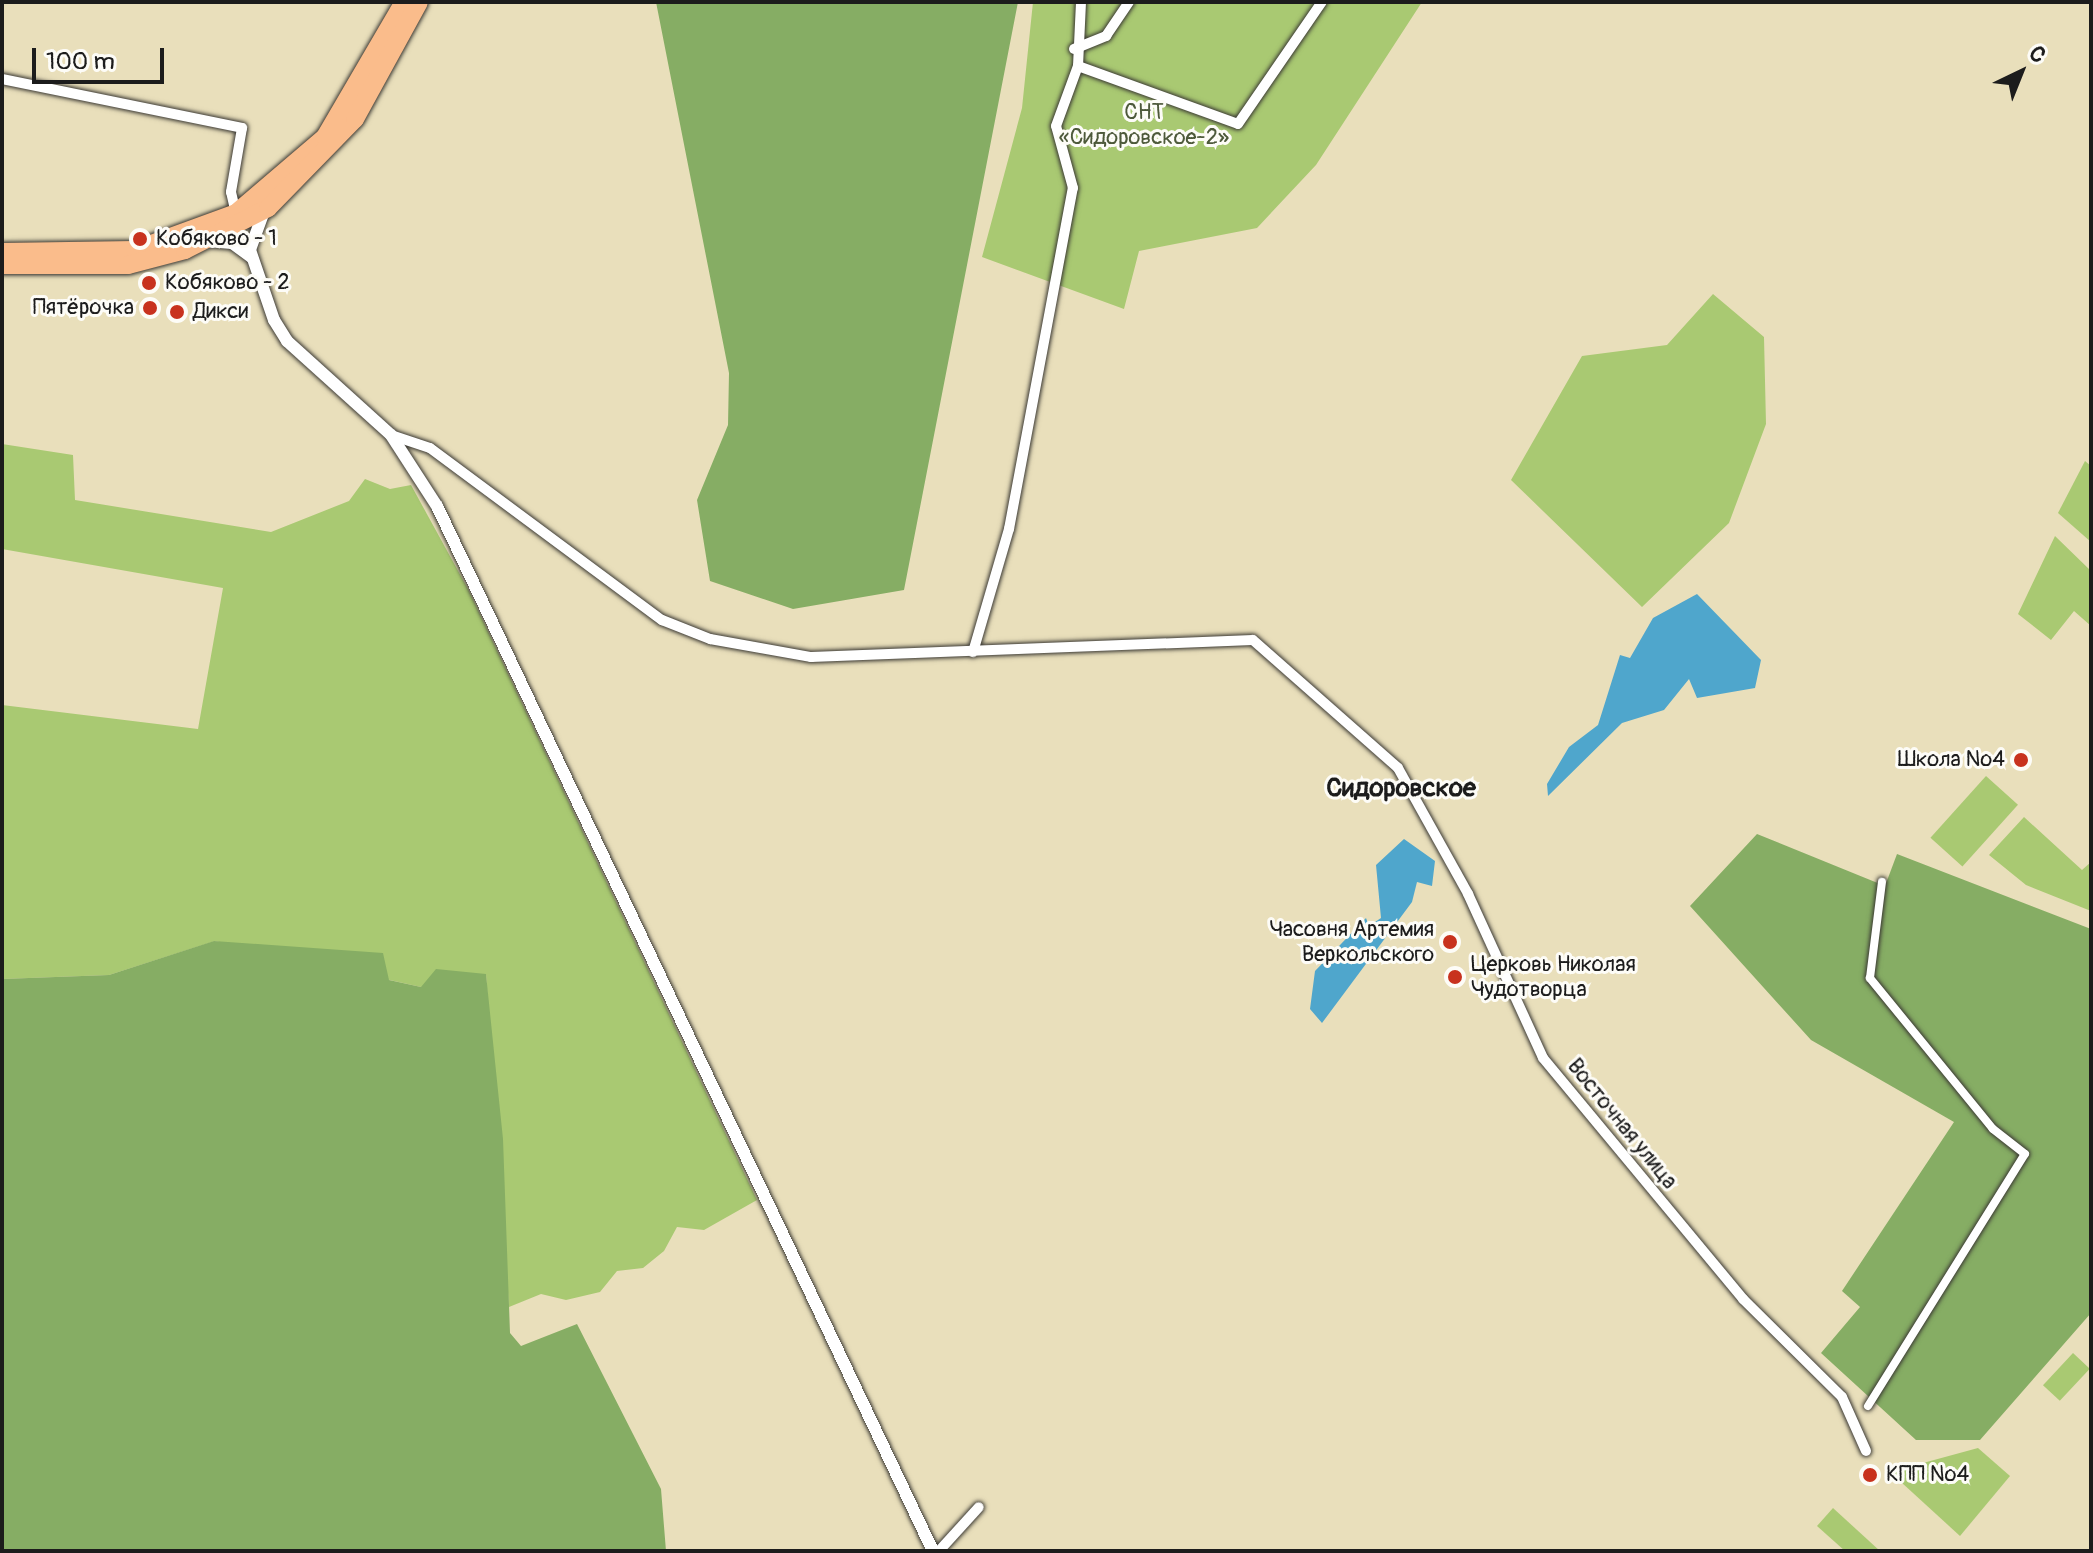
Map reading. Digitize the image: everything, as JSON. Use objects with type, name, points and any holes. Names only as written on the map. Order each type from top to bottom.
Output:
[{"type":"highway","points":[[2,252],[135,250],[236,213],[325,137],[404,2]]},
{"type":"highway","points":[[2,265],[128,265],[205,241],[268,208],[355,119],[419,2]]},
{"type":"street","points":[[973,652],[1009,529],[1073,188],[1056,126],[1078,66],[1074,49],[1081,2]]},
{"type":"street","points":[[1074,49],[1106,36],[1129,2]]},
{"type":"street","points":[[1078,66],[1238,124],[1322,2]]},
{"type":"street","points":[[2,79],[242,128],[231,192],[236,213]]},
{"type":"street","points":[[268,208],[253,228],[251,257],[287,341],[391,435],[485,599],[936,1551],[979,1507]]},
{"type":"street","points":[[205,241],[232,243],[251,257]]},
{"type":"street","name":"Восточная улица","points":[[391,435],[430,448],[662,620],[710,639],[811,657],[1253,640],[1404,780],[1468,894],[1543,1058],[1743,1299],[1842,1397],[1866,1451]]},
{"type":"street","points":[[1868,1406],[2025,1154],[1993,1129],[1870,978],[1882,882]]},
{"type":"green space","points":[[656,2],[1018,2],[904,590],[793,609],[710,581],[697,500],[728,425],[729,373]]},
{"type":"green space","name":"СНТ «Сидоровское-2»","points":[[1033,2],[1422,2],[1316,165],[1257,228],[1139,251],[1124,309],[982,257],[1022,108]]},
{"type":"green space","points":[[1713,294],[1764,337],[1766,424],[1729,523],[1642,607],[1511,480],[1582,356],[1667,345]]},
{"type":"green space","points":[[2,444],[73,455],[75,500],[271,532],[349,501],[365,479],[390,489],[411,485],[468,589],[757,1200],[704,1230],[677,1227],[664,1251],[643,1268],[617,1271],[600,1292],[566,1300],[541,1294],[509,1307],[486,974],[421,987],[215,941],[109,975],[2,979],[2,705],[198,729],[223,588],[2,549]]},
{"type":"green space","points":[[2085,461],[2091,466],[2091,542],[2058,513]]},
{"type":"green space","points":[[2055,536],[2091,571],[2091,626],[2074,611],[2051,640],[2018,614]]},
{"type":"green space","points":[[1986,776],[2018,805],[1962,866],[1930,838]]},
{"type":"green space","points":[[2024,817],[2082,870],[2091,862],[2091,911],[2026,885],[1989,855]]},
{"type":"green space","points":[[1757,834],[1885,886],[1897,854],[2091,929],[2091,1313],[1980,1440],[1916,1440],[1821,1353],[1860,1307],[1842,1291],[1954,1122],[1811,1040],[1690,906]]},
{"type":"green space","points":[[214,941],[383,953],[389,980],[421,987],[436,969],[486,974],[503,1139],[510,1333],[521,1346],[577,1324],[661,1489],[666,1551],[2,1551],[2,979],[109,975]]},
{"type":"green space","points":[[2073,1353],[2090,1369],[2060,1401],[2043,1385]]},
{"type":"green space","points":[[1978,1448],[2010,1476],[1960,1536],[1890,1472]]},
{"type":"green space","points":[[1833,1508],[1880,1551],[1845,1551],[1817,1526]]},
{"type":"water","points":[[1697,594],[1761,660],[1755,688],[1697,698],[1689,679],[1664,710],[1622,723],[1548,796],[1547,784],[1569,747],[1598,725],[1620,655],[1630,658],[1653,618]]},
{"type":"water","points":[[1404,839],[1435,861],[1432,886],[1417,882],[1412,902],[1322,1023],[1310,1009],[1315,971],[1366,918],[1369,926],[1381,918],[1376,865]]},
{"type":"place","name":"Кобяково - 1","points":[[140,239]]},
{"type":"place","name":"Кобяково - 2","points":[[149,283]]},
{"type":"place","name":"Пятёрочка","points":[[150,308]]},
{"type":"place","name":"Дикси","points":[[177,312]]},
{"type":"place","name":"Школа №4","points":[[2021,760]]},
{"type":"place","name":"Часовня Артемия Веркольского","points":[[1450,942]]},
{"type":"place","name":"Церковь Николая Чудотворца","points":[[1455,977]]},
{"type":"place","name":"КПП №4","points":[[1870,1475]]},
{"type":"district","name":"Сидоровское","points":[[1401,789]]}]
